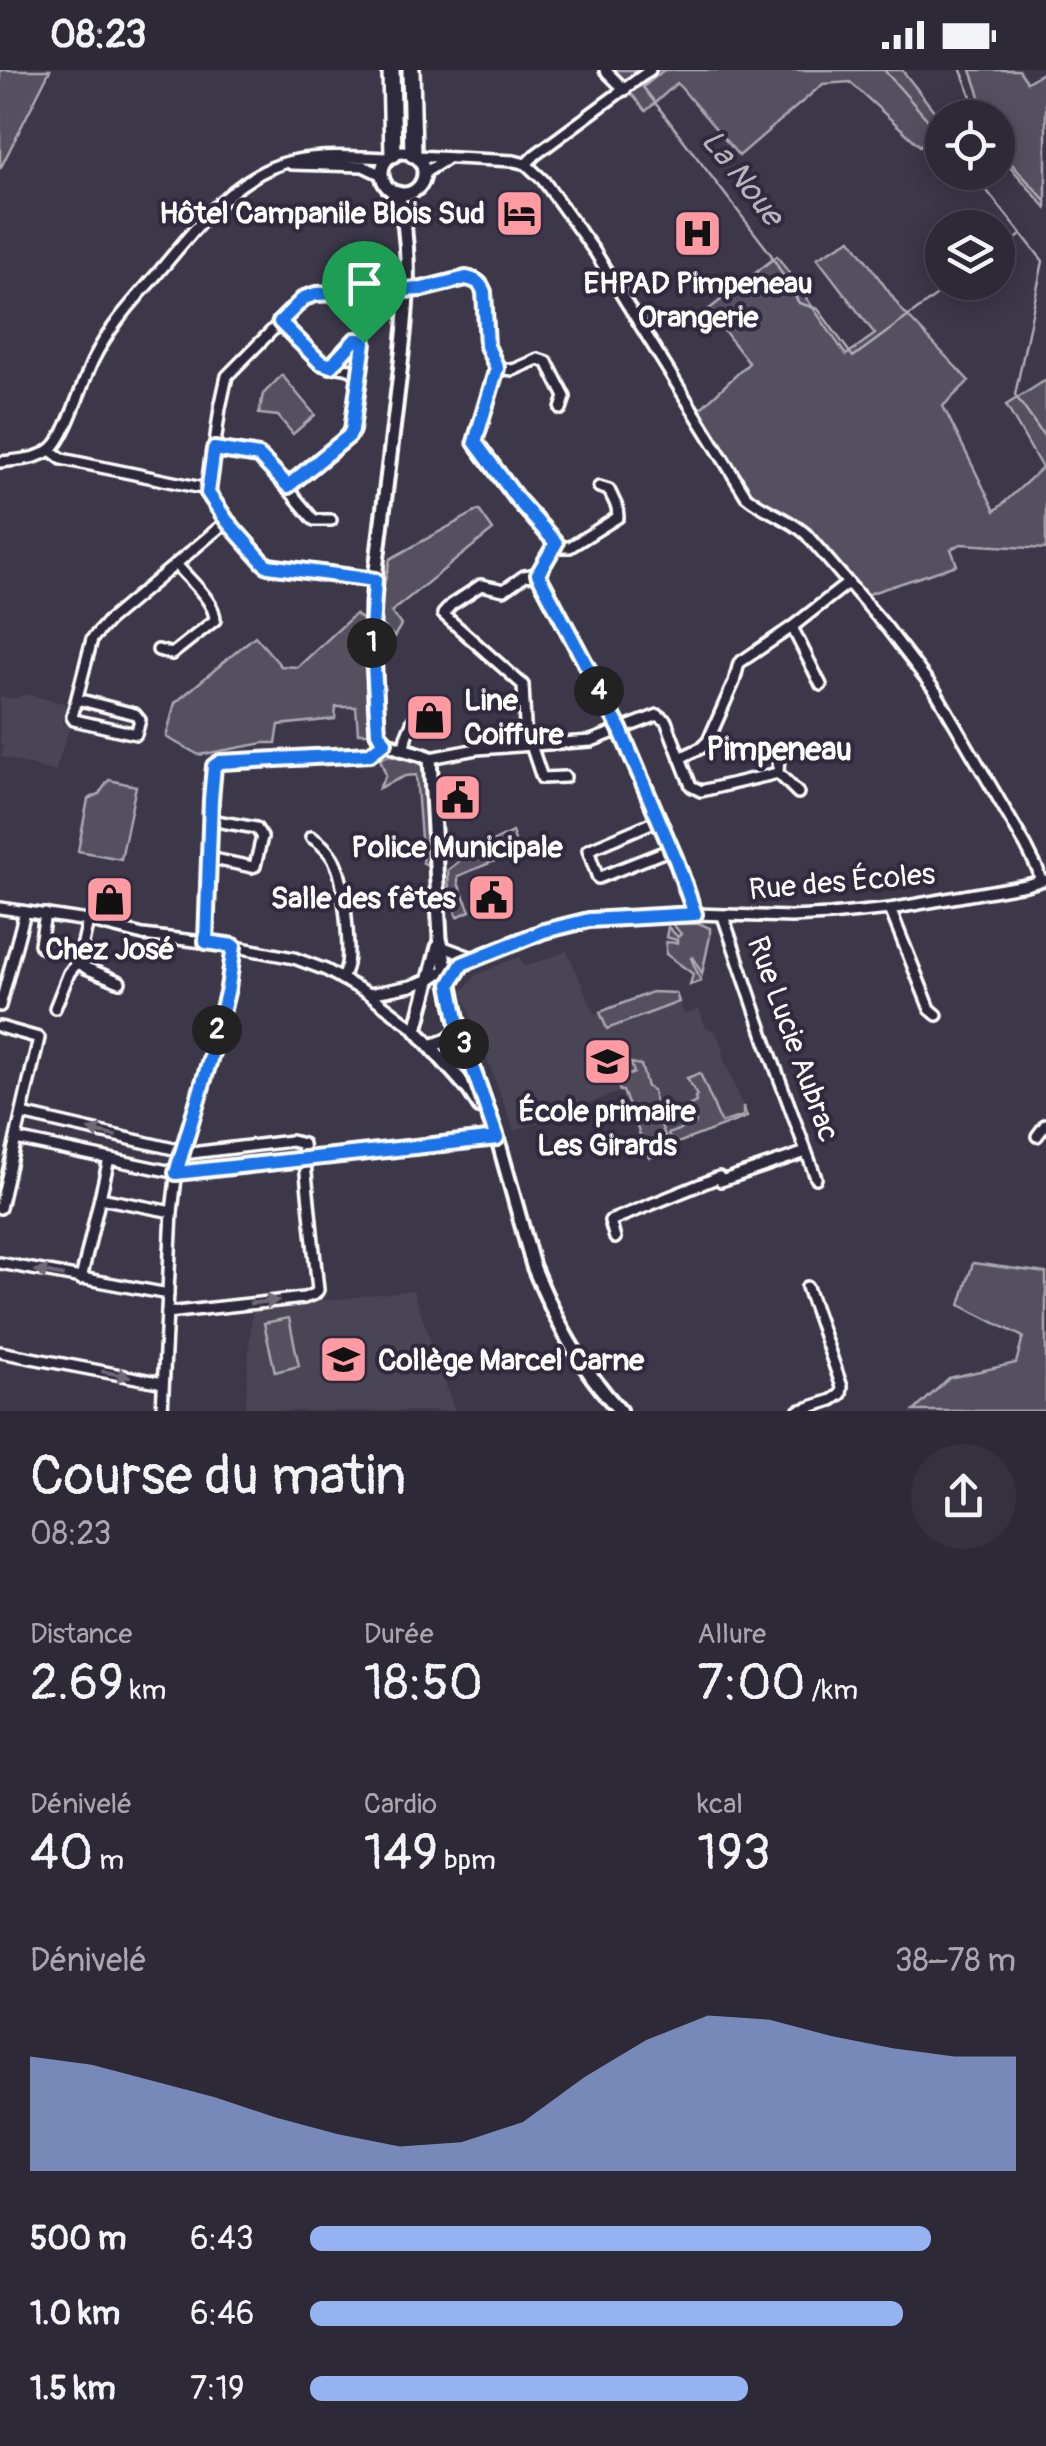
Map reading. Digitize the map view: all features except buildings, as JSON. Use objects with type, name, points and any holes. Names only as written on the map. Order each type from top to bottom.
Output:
[{"type":"highway","points":[[391,70],[402,155]]},
{"type":"highway","points":[[400,70],[402,155]]},
{"type":"highway","points":[[402,155],[411,70]]},
{"type":"street","points":[[606,70],[625,90]]},
{"type":"street","points":[[526,164],[650,70]]},
{"type":"street","points":[[402,155],[423,166],[424,174]]},
{"type":"street","points":[[402,155],[384,164],[382,176],[387,187],[398,194],[416,189]]},
{"type":"street","points":[[0,462],[36,457],[56,444],[85,374],[116,321],[217,207],[258,175],[304,158],[402,155],[526,164],[543,180],[609,272],[746,496],[793,522],[806,534],[936,692],[1043,880]]},
{"type":"street","points":[[406,244],[416,189],[424,174],[448,159]]},
{"type":"street","points":[[284,163],[363,166],[382,176]]},
{"type":"street","points":[[398,194],[406,244],[407,290],[375,580],[372,630],[378,733],[385,742],[430,758],[477,749],[592,741],[658,715],[666,722],[691,786],[701,791],[778,773]]},
{"type":"street","points":[[208,493],[227,376],[310,294],[407,290],[466,278],[481,284],[484,292],[487,346],[497,368],[475,442],[517,499],[560,547],[570,548],[618,517],[618,507],[609,490],[599,487]]},
{"type":"street","points":[[280,322],[320,362],[351,369],[359,377]]},
{"type":"street","points":[[288,486],[352,430],[364,343],[355,340],[331,366]]},
{"type":"street","points":[[497,368],[514,370],[533,360],[547,362],[565,397],[562,409]]},
{"type":"street","points":[[214,449],[259,456],[314,520],[332,520]]},
{"type":"street","points":[[50,450],[62,460],[195,486],[208,493],[227,521],[268,566],[375,580]]},
{"type":"street","points":[[77,700],[135,714],[140,720],[138,731],[133,735],[74,720],[72,716],[92,640],[98,629],[227,521]]},
{"type":"street","points":[[538,574],[556,543]]},
{"type":"street","points":[[158,650],[172,654],[216,616],[177,565]]},
{"type":"street","points":[[538,574],[620,729],[695,914]]},
{"type":"street","points":[[538,574],[524,576],[504,590],[481,584],[443,614],[523,685],[528,745],[542,778],[565,777]]},
{"type":"street","points":[[680,758],[708,741],[734,682],[738,663],[848,583]]},
{"type":"street","points":[[792,627],[821,685]]},
{"type":"street","points":[[404,749],[413,720]]},
{"type":"street","points":[[206,942],[214,766],[220,762],[370,754],[385,742]]},
{"type":"street","points":[[779,753],[778,773],[798,793]]},
{"type":"street","points":[[430,758],[440,942],[459,1029],[497,1138],[534,1266],[574,1353],[620,1411]]},
{"type":"street","points":[[208,858],[255,866],[262,837],[256,828],[210,820]]},
{"type":"street","points":[[658,820],[588,850],[598,878],[671,849]]},
{"type":"street","points":[[312,837],[333,858],[339,874],[348,950],[342,979]]},
{"type":"street","name":"Rue des Écoles","points":[[369,994],[430,980],[446,969],[544,931],[589,920],[695,914],[792,917],[890,909],[1043,880]]},
{"type":"street","points":[[0,908],[88,921],[143,936],[234,946],[294,958],[326,970],[369,994],[416,1030],[470,1090],[492,1125]]},
{"type":"street","points":[[890,909],[930,1009],[937,1015]]},
{"type":"street","points":[[0,1006],[25,912]]},
{"type":"street","points":[[45,914],[42,948],[77,958],[86,968],[120,982]]},
{"type":"street","name":"Rue Lucie Aubrac","points":[[723,916],[816,1178]]},
{"type":"street","points":[[55,1008],[82,947],[88,921]]},
{"type":"street","points":[[440,942],[474,958]]},
{"type":"street","points":[[416,1030],[440,942]]},
{"type":"street","points":[[162,1411],[176,1173],[214,1046],[234,946]]},
{"type":"street","points":[[450,984],[462,964]]},
{"type":"street","points":[[430,980],[450,984]]},
{"type":"street","points":[[0,1027],[40,1038],[3,1181],[0,1208]]},
{"type":"street","points":[[431,1046],[450,1039],[459,1029]]},
{"type":"street","points":[[22,1114],[191,1152],[290,1141],[303,1144],[318,1290],[315,1294],[167,1313]]},
{"type":"street","points":[[1037,1136],[1046,1124]]},
{"type":"street","points":[[16,1139],[176,1173],[497,1138]]},
{"type":"street","points":[[615,1238],[610,1221],[720,1177],[722,1181],[806,1152]]},
{"type":"street","points":[[82,1279],[109,1159]]},
{"type":"street","points":[[100,1198],[172,1212]]},
{"type":"street","points":[[0,1263],[168,1294]]},
{"type":"street","points":[[798,1411],[832,1400],[841,1394],[842,1388],[807,1287]]},
{"type":"street","points":[[0,1352],[164,1383]]},
{"type":"shaded area","points":[[0,70],[50,70],[0,169]]},
{"type":"shaded area","points":[[611,70],[902,70],[926,100],[925,140],[920,146],[850,82],[823,84],[739,156],[677,83],[646,111]]},
{"type":"shaded area","points":[[971,70],[1019,70],[1027,82],[1046,71],[1046,208],[1015,172],[1015,100],[981,100]]},
{"type":"shaded area","points":[[851,239],[901,309],[969,381],[943,406],[995,511],[1042,468],[1006,405],[1046,380],[1046,549],[961,544],[951,549],[957,565],[865,595],[797,519],[751,495],[700,409],[749,363],[708,310],[777,256],[846,355],[875,334],[817,258]]},
{"type":"shaded area","points":[[282,375],[315,415],[293,434],[278,416],[259,414],[263,394]]},
{"type":"shaded area","points":[[479,510],[493,530],[391,612],[401,625],[394,637],[376,620],[390,559]]},
{"type":"shaded area","points":[[355,614],[365,621],[370,733],[358,733],[356,707],[336,707],[335,719],[279,725],[276,743],[199,755],[166,737],[175,703],[255,636],[281,666],[298,667]]},
{"type":"shaded area","points":[[24,694],[64,703],[66,707],[62,724],[70,726],[55,772],[2,757],[0,696],[15,699]]},
{"type":"shaded area","points":[[389,755],[419,762],[423,768],[428,865],[423,863],[416,775],[379,788],[386,775],[380,759]]},
{"type":"shaded area","points":[[109,780],[136,786],[121,859],[78,851],[88,799],[99,794]]},
{"type":"shaded area","points":[[512,832],[519,851],[458,876],[470,911],[457,917],[449,894],[448,870],[467,855]]},
{"type":"shaded area","points":[[672,923],[710,928],[702,974],[691,958],[701,981],[690,985],[693,974],[666,954],[666,942],[677,943],[666,937],[668,927],[678,937],[681,934]]},
{"type":"shaded area","name":"École primaire Les Girards","points":[[567,951],[595,1014],[652,992],[676,993],[684,1015],[699,1009],[705,1026],[716,1032],[747,1117],[672,1145],[673,1150],[649,1158],[622,1091],[514,1131],[462,992],[476,975],[506,962],[520,957],[524,967]]},
{"type":"shaded area","points":[[652,992],[676,993],[679,1002],[607,1029],[600,1012]]},
{"type":"shaded area","points":[[631,1063],[641,1065],[647,1087],[653,1090],[667,1141],[668,1134],[696,1123],[688,1106],[696,1102],[697,1096],[687,1078],[700,1073],[721,1123],[743,1116],[743,1106],[747,1117],[672,1145],[673,1150],[649,1158],[616,1080],[634,1073]]},
{"type":"shaded area","points":[[973,1263],[1046,1273],[1046,1411],[914,1411],[949,1378],[1016,1363],[1023,1337],[960,1305]]},
{"type":"shaded area","name":"Collège Marcel Carne","points":[[413,1290],[455,1411],[245,1411],[252,1309]]},
{"type":"shaded area","points":[[289,1318],[299,1366],[275,1372],[264,1323]]},
{"type":"waterway","name":"La Noue","points":[[664,70],[643,87],[770,253],[799,303],[818,309],[853,357],[931,300]]},
{"type":"waterway","name":"La Noue","points":[[884,70],[925,117]]},
{"type":"waterway","points":[[961,70],[972,100]]},
{"type":"waterway","points":[[1015,167],[1046,201]]},
{"type":"waterway","name":"La Noue","points":[[986,190],[1043,261],[1015,395],[1046,439]]},
{"type":"waterway","name":"La Noue","points":[[1015,239],[1021,235]]},
{"type":"place","name":"Hôtel Campanile Blois Sud","points":[[520,213]]},
{"type":"place","name":"EHPAD Pimpeneau Orangerie","points":[[698,234]]},
{"type":"place","name":"Line Coiffure","points":[[429,717]]},
{"type":"place","name":"Police Municipale","points":[[457,798]]},
{"type":"place","name":"Salle des fêtes","points":[[491,898]]},
{"type":"place","name":"Chez José","points":[[110,900]]},
{"type":"place","name":"École primaire Les Girards","points":[[607,1062]]},
{"type":"place","name":"Collège Marcel Carne","points":[[343,1360]]},
{"type":"district","name":"Pimpeneau","points":[[779,750]]},
{"type":"route","points":[[466,278],[481,284],[487,346],[497,368],[475,442],[556,543],[538,574],[620,729],[695,914],[589,920],[544,931],[462,964],[450,984],[459,1029],[497,1138],[176,1173],[214,1046],[234,946],[206,942],[214,766],[220,762],[370,754],[385,742],[378,733],[372,630],[375,580],[264,563],[208,493],[214,449],[259,456],[288,486],[349,436],[364,343],[355,340],[331,366],[325,366],[280,322],[310,294],[422,289],[466,278]]}]
